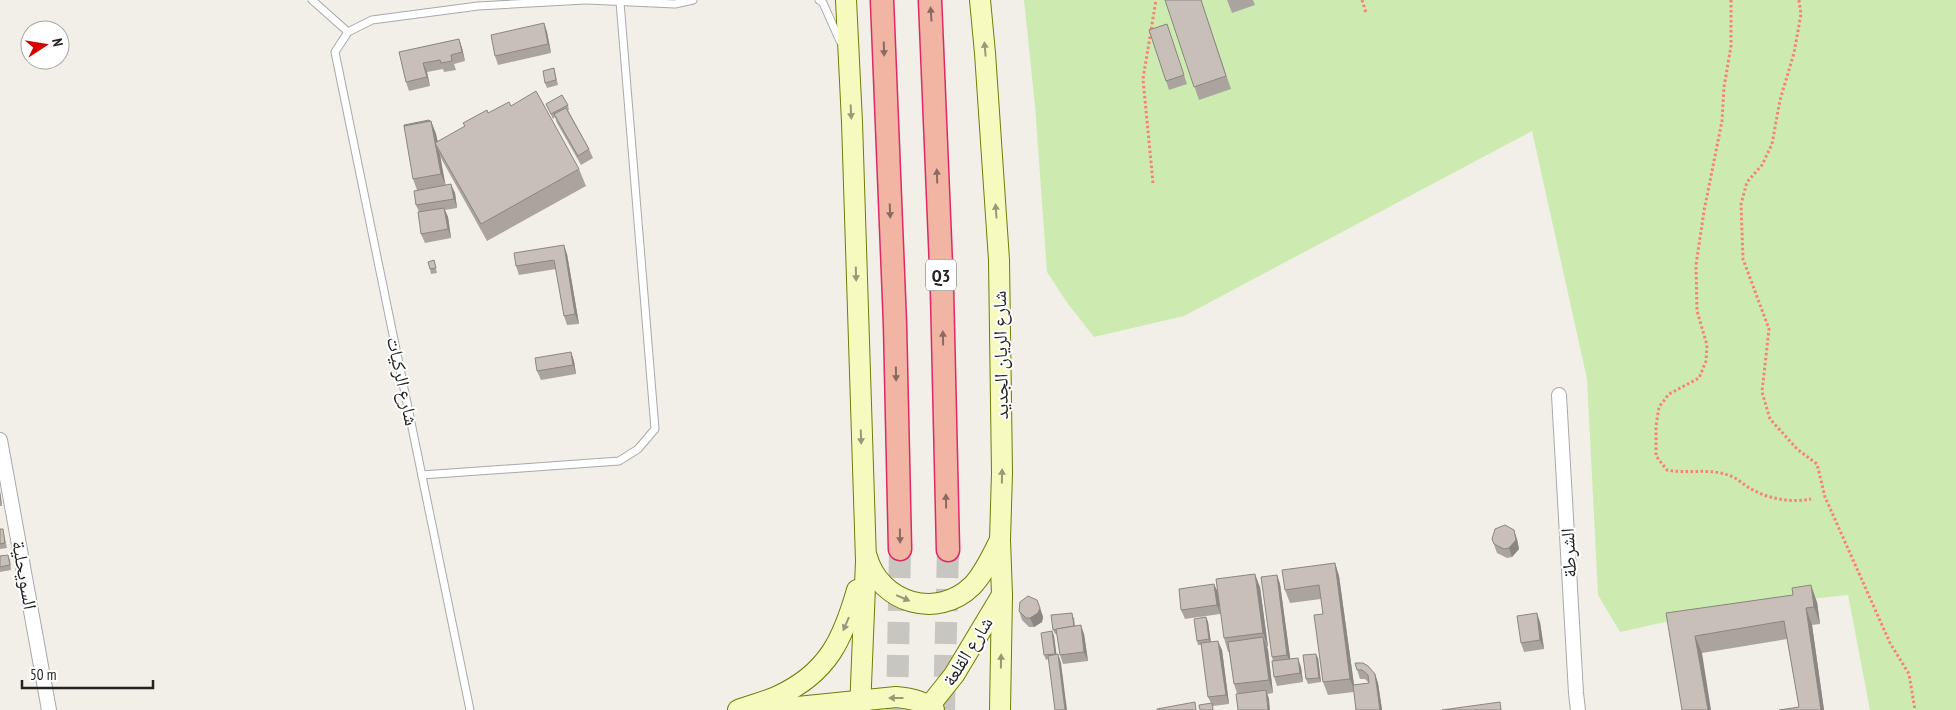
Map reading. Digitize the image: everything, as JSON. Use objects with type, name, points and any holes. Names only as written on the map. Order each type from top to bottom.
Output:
[{"type":"highway","points":[[882,0],[900,549]]},
{"type":"highway","name":"Q3","points":[[930,0],[942,290],[948,550]]},
{"type":"main road","points":[[846,0],[865,555],[860,706]]},
{"type":"main road","name":"شارع الريان الجديد","points":[[980,0],[986,54],[999,260],[1002,472],[1000,710]]},
{"type":"main road","points":[[865,555],[870,568],[881,585],[897,597],[917,604],[936,604],[956,598],[972,586],[1000,540]]},
{"type":"main road","points":[[738,710],[778,696],[810,677],[835,649],[848,620],[865,555]]},
{"type":"main road","name":"شارع القلعة","points":[[768,710],[860,706],[896,697],[909,698],[930,709],[954,675],[1002,595]]},
{"type":"street","name":"الشرطة","points":[[1559,395],[1578,710]]},
{"type":"street","name":"السويحلية","points":[[0,440],[49,710]]},
{"type":"lane","points":[[312,0],[348,32],[372,20],[469,7],[586,0],[675,4],[692,0]]},
{"type":"lane","points":[[819,0],[823,3],[835,27],[849,63]]},
{"type":"lane","points":[[422,476],[619,461],[638,449],[655,429],[620,2]]},
{"type":"lane","name":"شارع الركيات","points":[[348,32],[335,52],[470,710]]},
{"type":"path","points":[[1153,183],[1144,79],[1156,0]]},
{"type":"path","points":[[1362,0],[1366,13]]},
{"type":"path","points":[[1731,0],[1731,46],[1724,87],[1722,121],[1704,211],[1696,265],[1697,312],[1707,345],[1706,361],[1699,378],[1669,394],[1659,408],[1656,426],[1656,456],[1667,470],[1680,472],[1705,471],[1729,475],[1752,490],[1778,500],[1800,501],[1811,499]]},
{"type":"path","points":[[1799,0],[1801,14],[1794,53],[1780,100],[1772,144],[1762,164],[1747,182],[1741,204],[1743,259],[1769,329],[1762,392],[1770,419],[1797,449],[1817,464],[1826,497],[1865,588],[1890,642],[1909,674],[1915,710]]},
{"type":"green space","points":[[1024,0],[1956,0],[1956,710],[1870,710],[1848,595],[1734,607],[1620,632],[1598,595],[1587,379],[1532,131],[1184,316],[1094,337],[1068,304],[1047,272],[1035,106]]},
{"type":"building","points":[[1165,0],[1201,0],[1226,76],[1194,87]]},
{"type":"building","points":[[544,23],[548,44],[495,56],[491,35]]},
{"type":"building","points":[[1167,24],[1184,75],[1166,81],[1149,30]]},
{"type":"building","points":[[459,39],[462,52],[451,55],[452,61],[441,63],[440,60],[423,63],[427,77],[406,82],[399,52]]},
{"type":"building","points":[[554,68],[556,80],[545,83],[543,71]]},
{"type":"building","points":[[536,91],[579,169],[481,224],[435,143],[465,126],[463,123],[487,110],[488,113],[509,102],[511,106]]},
{"type":"building","points":[[562,95],[568,105],[551,114],[546,104]]},
{"type":"building","points":[[566,108],[589,149],[578,156],[554,114]]},
{"type":"building","points":[[430,121],[404,126],[404,125]]},
{"type":"building","points":[[431,121],[441,174],[413,179],[404,126]]},
{"type":"building","points":[[451,184],[454,199],[416,205],[414,191]]},
{"type":"building","points":[[444,208],[448,229],[421,234],[418,212]]},
{"type":"building","points":[[564,245],[575,314],[564,316],[554,260],[516,266],[514,253]]},
{"type":"building","points":[[434,260],[436,268],[430,269],[428,262]]},
{"type":"building","points":[[571,352],[573,365],[537,371],[535,358]]},
{"type":"building","points":[[1505,525],[1514,530],[1516,540],[1509,548],[1504,549],[1494,544],[1492,539],[1495,529]]},
{"type":"building","points":[[0,529],[3,529],[5,543],[0,544]]},
{"type":"building","points":[[8,555],[10,565],[0,567],[0,556]]},
{"type":"building","points":[[1335,563],[1350,679],[1323,682],[1314,615],[1323,614],[1319,585],[1285,590],[1282,570]]},
{"type":"building","points":[[1255,574],[1263,633],[1224,638],[1216,579]]},
{"type":"building","points":[[1277,575],[1287,655],[1272,657],[1261,577]]},
{"type":"building","points":[[1214,584],[1217,605],[1181,610],[1179,589]]},
{"type":"building","points":[[1811,585],[1814,607],[1806,608],[1821,710],[1779,710],[1799,707],[1784,621],[1695,636],[1708,710],[1682,710],[1666,613],[1793,595],[1792,588]]},
{"type":"building","points":[[1028,596],[1037,600],[1040,608],[1038,613],[1030,618],[1026,618],[1019,611],[1020,602]]},
{"type":"building","points":[[1072,613],[1074,626],[1053,630],[1051,615]]},
{"type":"building","points":[[1537,613],[1540,640],[1521,643],[1517,616]]},
{"type":"building","points":[[1206,617],[1209,639],[1197,641],[1194,619]]},
{"type":"building","points":[[1081,625],[1084,652],[1060,655],[1056,629]]},
{"type":"building","points":[[1052,631],[1055,654],[1044,655],[1041,633]]},
{"type":"building","points":[[1263,637],[1269,680],[1234,684],[1228,642]]},
{"type":"building","points":[[1218,641],[1226,695],[1208,697],[1201,643]]},
{"type":"building","points":[[1058,654],[1065,710],[1055,710],[1048,656]]},
{"type":"building","points":[[1316,654],[1319,678],[1306,679],[1303,655]]},
{"type":"building","points":[[1298,658],[1300,673],[1274,677],[1272,661]]},
{"type":"building","points":[[1355,663],[1363,663],[1375,674],[1380,710],[1356,710],[1353,685],[1369,683],[1368,675],[1362,670],[1357,670]]},
{"type":"building","points":[[1266,690],[1268,710],[1238,710],[1236,694]]},
{"type":"building","points":[[1195,702],[1196,710],[1157,710],[1157,709]]},
{"type":"building","points":[[1500,702],[1501,710],[1442,710]]},
{"type":"building","points":[[1212,703],[1213,710],[1200,710],[1199,705]]},
{"type":"tunnel","points":[[897,710],[900,549]]},
{"type":"tunnel","points":[[944,710],[948,550]]}]
